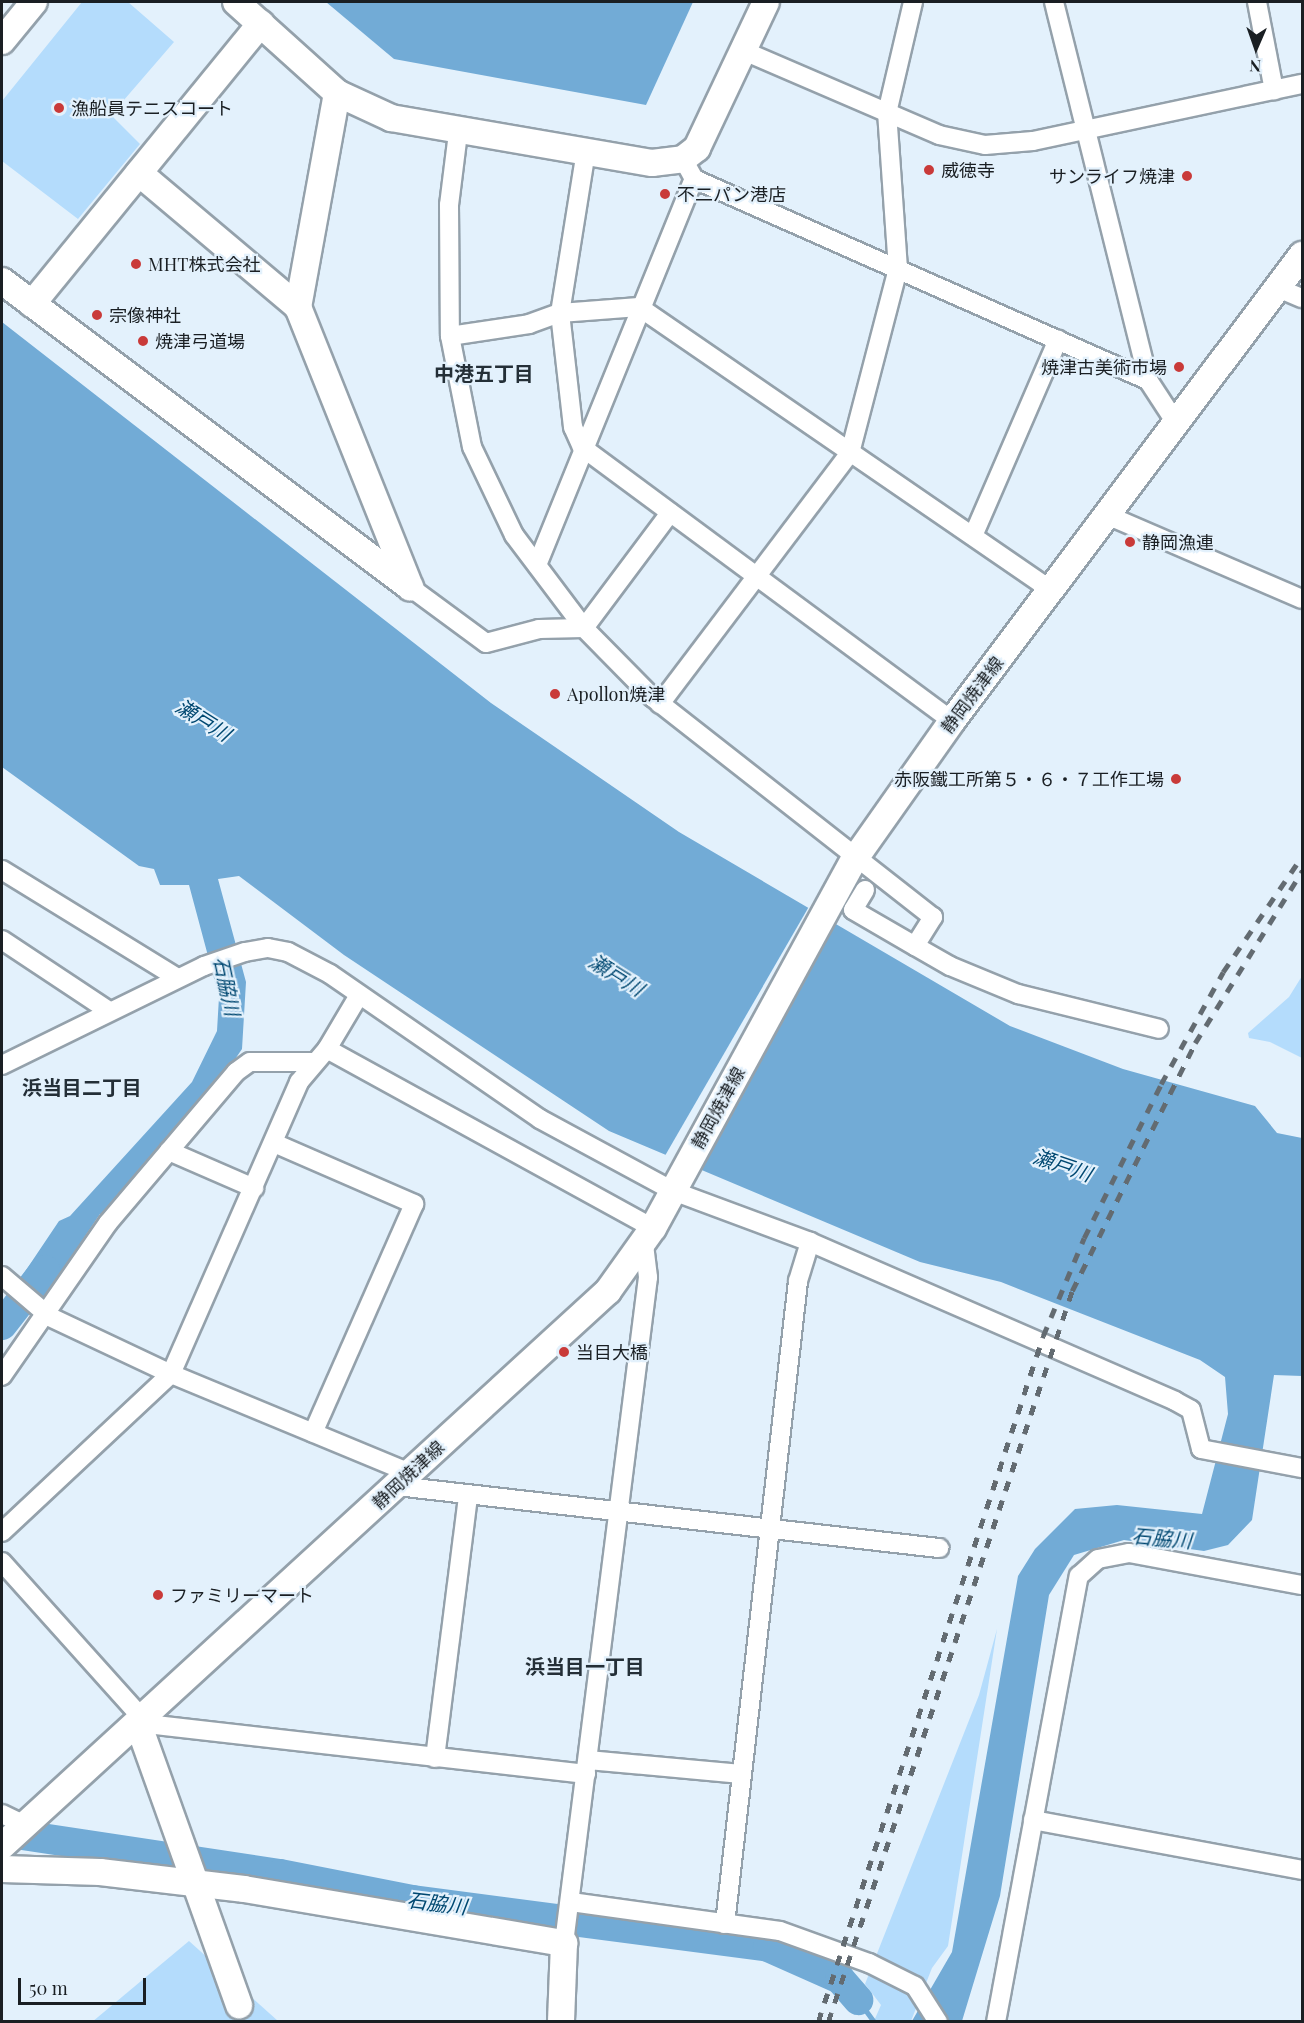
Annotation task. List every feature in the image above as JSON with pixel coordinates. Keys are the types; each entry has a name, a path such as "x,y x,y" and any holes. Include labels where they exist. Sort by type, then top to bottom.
{"street":[{"path":"2,41 34,2"},
{"path":"236,2 337,93 391,118 458,133 586,151 689,169 898,269 1148,380"},
{"path":"537,564 639,307 689,169 766,2"},
{"path":"660,704 759,577 850,453 898,269 887,113 913,2"},
{"path":"1054,2 1148,380 1176,423"},
{"path":"1257,2 1274,90"},
{"path":"32,304 261,23"},
{"path":"744,51 887,113 961,142 985,145 1086,130 1302,84"},
{"path":"298,307 337,93"},
{"path":"458,133 449,206 450,336 472,447 514,535 584,628 660,704 850,866 933,917 915,946"},
{"path":"586,151 560,313 573,427 582,447 952,721"},
{"path":"139,173 298,307 410,587"},
{"name":"静岡焼津線","path":"2,1846 16,1823 141,1721 608,1291 649,1235 850,866 952,721 1302,255"},
{"path":"2,281 486,643 539,629 584,628"},
{"path":"1278,288 1302,298"},
{"path":"450,336 529,324 560,313 639,307 1051,590"},
{"path":"973,536 1058,340"},
{"path":"584,628 670,513"},
{"path":"1107,515 1302,599"},
{"path":"2,870 176,977"},
{"path":"865,890 854,910 915,946 1018,994 1160,1029"},
{"path":"2,940 109,1011"},
{"path":"2,1065 176,977 245,952 268,948 288,952 359,995 540,1119 676,1186 1186,1406 1194,1416 1196,1442 1212,1453 1269,1465 1302,1468"},
{"path":"2,1532 171,1374 299,1082 327,1049 359,995"},
{"path":"327,1049 649,1235 648,1277 571,1902 564,1942 561,2022"},
{"path":"2,1376 42,1311 108,1223 169,1151 250,1062 314,1062"},
{"path":"274,1143 414,1204 313,1432"},
{"path":"169,1151 254,1188"},
{"path":"725,1924 798,1281 810,1242"},
{"path":"7,1282 42,1311 171,1374 313,1432 404,1479 468,1495 617,1514 939,1548"},
{"path":"435,1758 468,1495"},
{"path":"996,2022 1074,1588 1087,1566 1111,1554 1130,1553 1302,1585"},
{"path":"2,1562 141,1721 184,1851 239,2004"},
{"path":"141,1721 435,1758 741,1774"},
{"path":"1033,1820 1302,1870"},
{"path":"2,1869 100,1872 194,1879 564,1942"},
{"path":"571,1902 780,1931 869,1962 915,1986 938,2022"}],"shaded area":[{"name":"漁船員テニスコート","path":"82,2 128,2 174,42 111,115 140,144 78,219 2,161 2,101"},
{"path":"1302,976 1302,1058 1270,1042 1249,1038 1248,1033 1289,997"},
{"path":"997,1629 948,1946 932,1968 911,2021 874,2021 881,2005 865,1984 979,1695"},
{"path":"189,1941 278,2021 92,2022"}],"water":[{"path":"326,2 693,2 646,105 394,59"},
{"name":"瀬戸川","path":"2,322 491,703 679,832 1010,1026 1123,1069 1255,1106 1277,1133 1302,1138 1302,1376 1274,1375 1252,1520 1228,1545 1204,1551 1124,1540 1074,1555 1049,1595 1000,1896 962,2021 912,2021 952,1952 1018,1576 1035,1549 1075,1509 1117,1505 1202,1514 1228,1414 1225,1377 1200,1360 1001,1282 920,1262 609,1131 344,955 239,876 218,879 246,982 242,1049 214,1090 104,1218 100,1214 41,1302 18,1282 59,1221 70,1216 192,1082 217,1031 219,997 189,885 160,885 154,869 139,866 2,767"}],"pier":[{"path":"811,903 839,919 692,1174 664,1158"}],"waterway":[{"name":"石脇川","path":"2,1325 45,1270"},
{"name":"石脇川","path":"2,1832 280,1874 413,1900 768,1947 840,1979 858,2000"},
{"path":"858,2000 874,2022"}],"railway":[{"path":"818,2022 1043,1336 1084,1238 1161,1084 1223,972 1302,856"},
{"path":"828,2022 1072,1291 1195,1043 1302,871"}],"place":[{"name":"漁船員テニスコート","path":"59,108"},
{"name":"威徳寺","path":"929,170"},
{"name":"サンライフ焼津","path":"1187,176"},
{"name":"不二パン港店","path":"665,194"},
{"name":"MHT株式会社","path":"136,264"},
{"name":"宗像神社","path":"97,315"},
{"name":"焼津弓道場","path":"143,341"},
{"name":"焼津古美術市場","path":"1179,367"},
{"name":"静岡漁連","path":"1130,542"},
{"name":"Apollon焼津","path":"555,694"},
{"name":"赤阪鐵工所第５・６・７工作工場","path":"1176,779"},
{"name":"当目大橋","path":"564,1352"},
{"name":"ファミリーマート","path":"158,1595"}],"district":[{"name":"中港五丁目","path":"484,372"},
{"name":"浜当目二丁目","path":"82,1086"},
{"name":"浜当目一丁目","path":"585,1665"}]}
